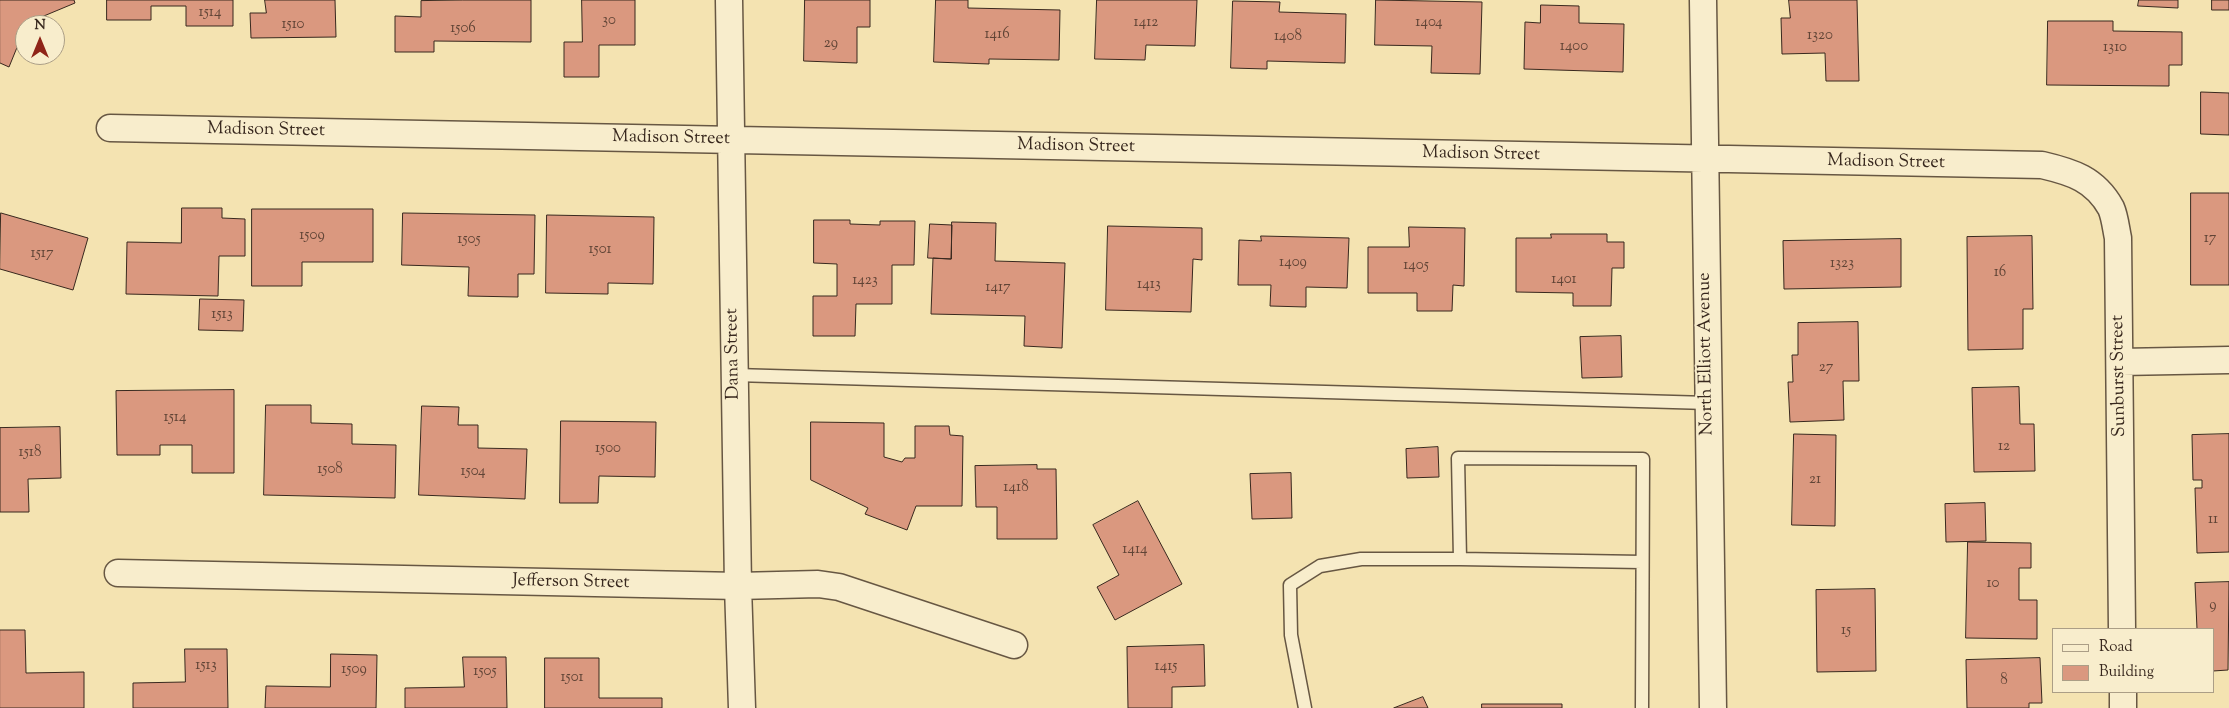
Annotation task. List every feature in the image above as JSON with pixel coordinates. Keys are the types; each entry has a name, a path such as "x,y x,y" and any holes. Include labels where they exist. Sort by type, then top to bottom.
{"street":[{"name":"Dana Street","path":"730,0 738,586 742,708"},
{"name":"North Elliott Avenue","path":"1703,0 1714,708"},
{"name":"Madison Street","path":"110,128 2042,165"},
{"name":"Sunburst Street","path":"2042,165 2070,171 2095,186 2112,209 2118,238 2122,628"},
{"path":"2120,362 2229,360"},
{"name":"Jefferson Street","path":"118,573 738,586 818,584 839,587 1014,645"},
{"path":"2123,693 2123,708"}],"lane":[{"path":"735,375 1708,402"},
{"path":"1460,559 1458,458 1643,459 1642,708"},
{"path":"1305,708 1291,635 1290,585 1320,566 1361,559 1642,562"}],"building":[{"path":"0,0 74,0 75,3 46,15 15,15 15,52 9,67 0,63"},
{"path":"107,0 233,0 233,26 186,26 186,6 151,6 151,20 107,20"},
{"path":"265,0 335,0 336,37 251,38 250,13 266,13"},
{"path":"531,0 531,42 434,41 434,52 395,52 395,16 421,17 421,1"},
{"path":"582,0 635,0 635,45 599,45 599,77 564,77 564,42 582,42"},
{"path":"805,0 870,0 870,27 857,27 857,63 804,61"},
{"path":"936,0 968,0 968,8 1060,10 1059,60 989,59 989,64 934,62"},
{"path":"1097,0 1197,0 1195,46 1146,45 1145,60 1095,59"},
{"path":"1376,0 1482,2 1480,74 1431,73 1432,46 1375,45"},
{"path":"1789,0 1857,0 1859,81 1826,81 1825,53 1782,54 1781,18 1790,18"},
{"path":"2139,0 2178,0 2178,8 2138,6"},
{"path":"2212,0 2229,0 2229,10 2212,10"},
{"path":"1233,1 1280,2 1279,12 1346,14 1345,63 1267,61 1267,69 1231,68"},
{"path":"1541,5 1579,6 1579,23 1624,24 1623,72 1524,69 1525,22 1540,23"},
{"path":"2048,21 2113,21 2113,31 2182,32 2182,65 2169,65 2169,86 2047,85"},
{"path":"2201,92 2229,93 2229,135 2201,134"},
{"path":"2191,193 2229,193 2229,285 2191,285"},
{"path":"182,208 222,208 222,218 245,219 245,256 219,256 218,296 126,294 127,242 181,243"},
{"path":"252,209 373,209 373,262 302,262 302,286 252,286"},
{"path":"1,213 88,238 73,290 0,269"},
{"path":"403,213 535,215 534,274 518,274 518,297 468,296 469,267 402,265"},
{"path":"547,215 654,217 653,284 608,283 608,294 546,293"},
{"path":"814,220 850,220 850,224 880,225 880,221 915,221 914,265 892,265 892,304 856,304 855,336 813,336 813,296 837,296 837,264 814,263"},
{"path":"952,222 996,223 995,261 1065,263 1062,348 1024,346 1025,316 931,314 933,258 951,259"},
{"path":"930,224 952,225 951,259 928,258"},
{"path":"1108,226 1202,228 1202,260 1193,259 1191,312 1106,310"},
{"path":"1409,227 1465,228 1464,286 1453,285 1452,311 1417,311 1417,293 1368,293 1368,247 1409,247"},
{"path":"1551,234 1607,234 1607,242 1624,242 1624,268 1612,268 1611,306 1573,306 1573,293 1516,292 1516,238 1551,238"},
{"path":"1261,236 1349,238 1347,288 1306,287 1306,307 1270,306 1271,285 1238,285 1239,240 1261,241"},
{"path":"2032,236 2033,309 2023,309 2023,349 1968,350 1967,237"},
{"path":"1901,239 1901,287 1784,289 1783,241"},
{"path":"200,299 244,300 243,331 199,330"},
{"path":"1858,322 1859,381 1843,381 1844,420 1790,422 1788,382 1793,382 1792,355 1798,355 1798,323"},
{"path":"1621,336 1622,377 1582,378 1580,337"},
{"path":"2019,387 2020,424 2034,424 2035,471 1974,472 1972,388"},
{"path":"234,390 234,473 192,473 192,445 160,445 160,455 117,455 116,391"},
{"path":"266,405 311,405 311,423 352,424 352,444 396,445 395,498 264,495"},
{"path":"422,406 459,407 458,425 478,425 478,448 527,449 525,499 419,495"},
{"path":"561,421 656,422 655,477 599,476 598,503 560,503"},
{"path":"811,422 884,423 884,457 902,462 905,458 915,458 915,426 949,426 950,435 963,436 962,506 916,506 907,530 865,514 868,508 811,480"},
{"path":"60,427 61,478 28,479 29,512 0,512 0,428"},
{"path":"1794,434 1836,435 1835,526 1792,525"},
{"path":"2229,434 2229,552 2197,553 2195,488 2202,488 2202,480 2193,480 2192,435"},
{"path":"1438,447 1439,477 1407,478 1406,449"},
{"path":"1037,465 1037,469 1056,469 1057,539 997,539 997,507 976,507 975,466"},
{"path":"1291,473 1292,518 1252,519 1250,474"},
{"path":"1138,501 1182,584 1115,620 1097,587 1119,575 1093,525"},
{"path":"1985,503 1986,541 1946,542 1945,504"},
{"path":"1968,542 2031,543 2031,568 2019,568 2019,600 2037,600 2037,639 1966,638"},
{"path":"2229,582 2228,670 2214,671 2214,628 2197,628 2195,583"},
{"path":"1875,589 1876,671 1817,672 1816,590"},
{"path":"0,630 25,630 26,673 84,672 84,708 0,708"},
{"path":"1204,645 1205,686 1172,687 1172,708 1128,708 1127,647"},
{"path":"185,649 227,649 228,708 133,708 133,683 185,682"},
{"path":"331,654 377,655 376,708 265,708 266,686 330,687"},
{"path":"463,657 506,657 507,708 405,708 405,688 464,687"},
{"path":"545,658 599,658 599,698 662,698 662,708 545,708"},
{"path":"2040,658 2042,703 2029,703 2029,708 1967,708 1966,660"},
{"path":"1423,697 1428,708 1394,708"},
{"path":"1482,704 1562,704 1562,708 1482,708"}]}
